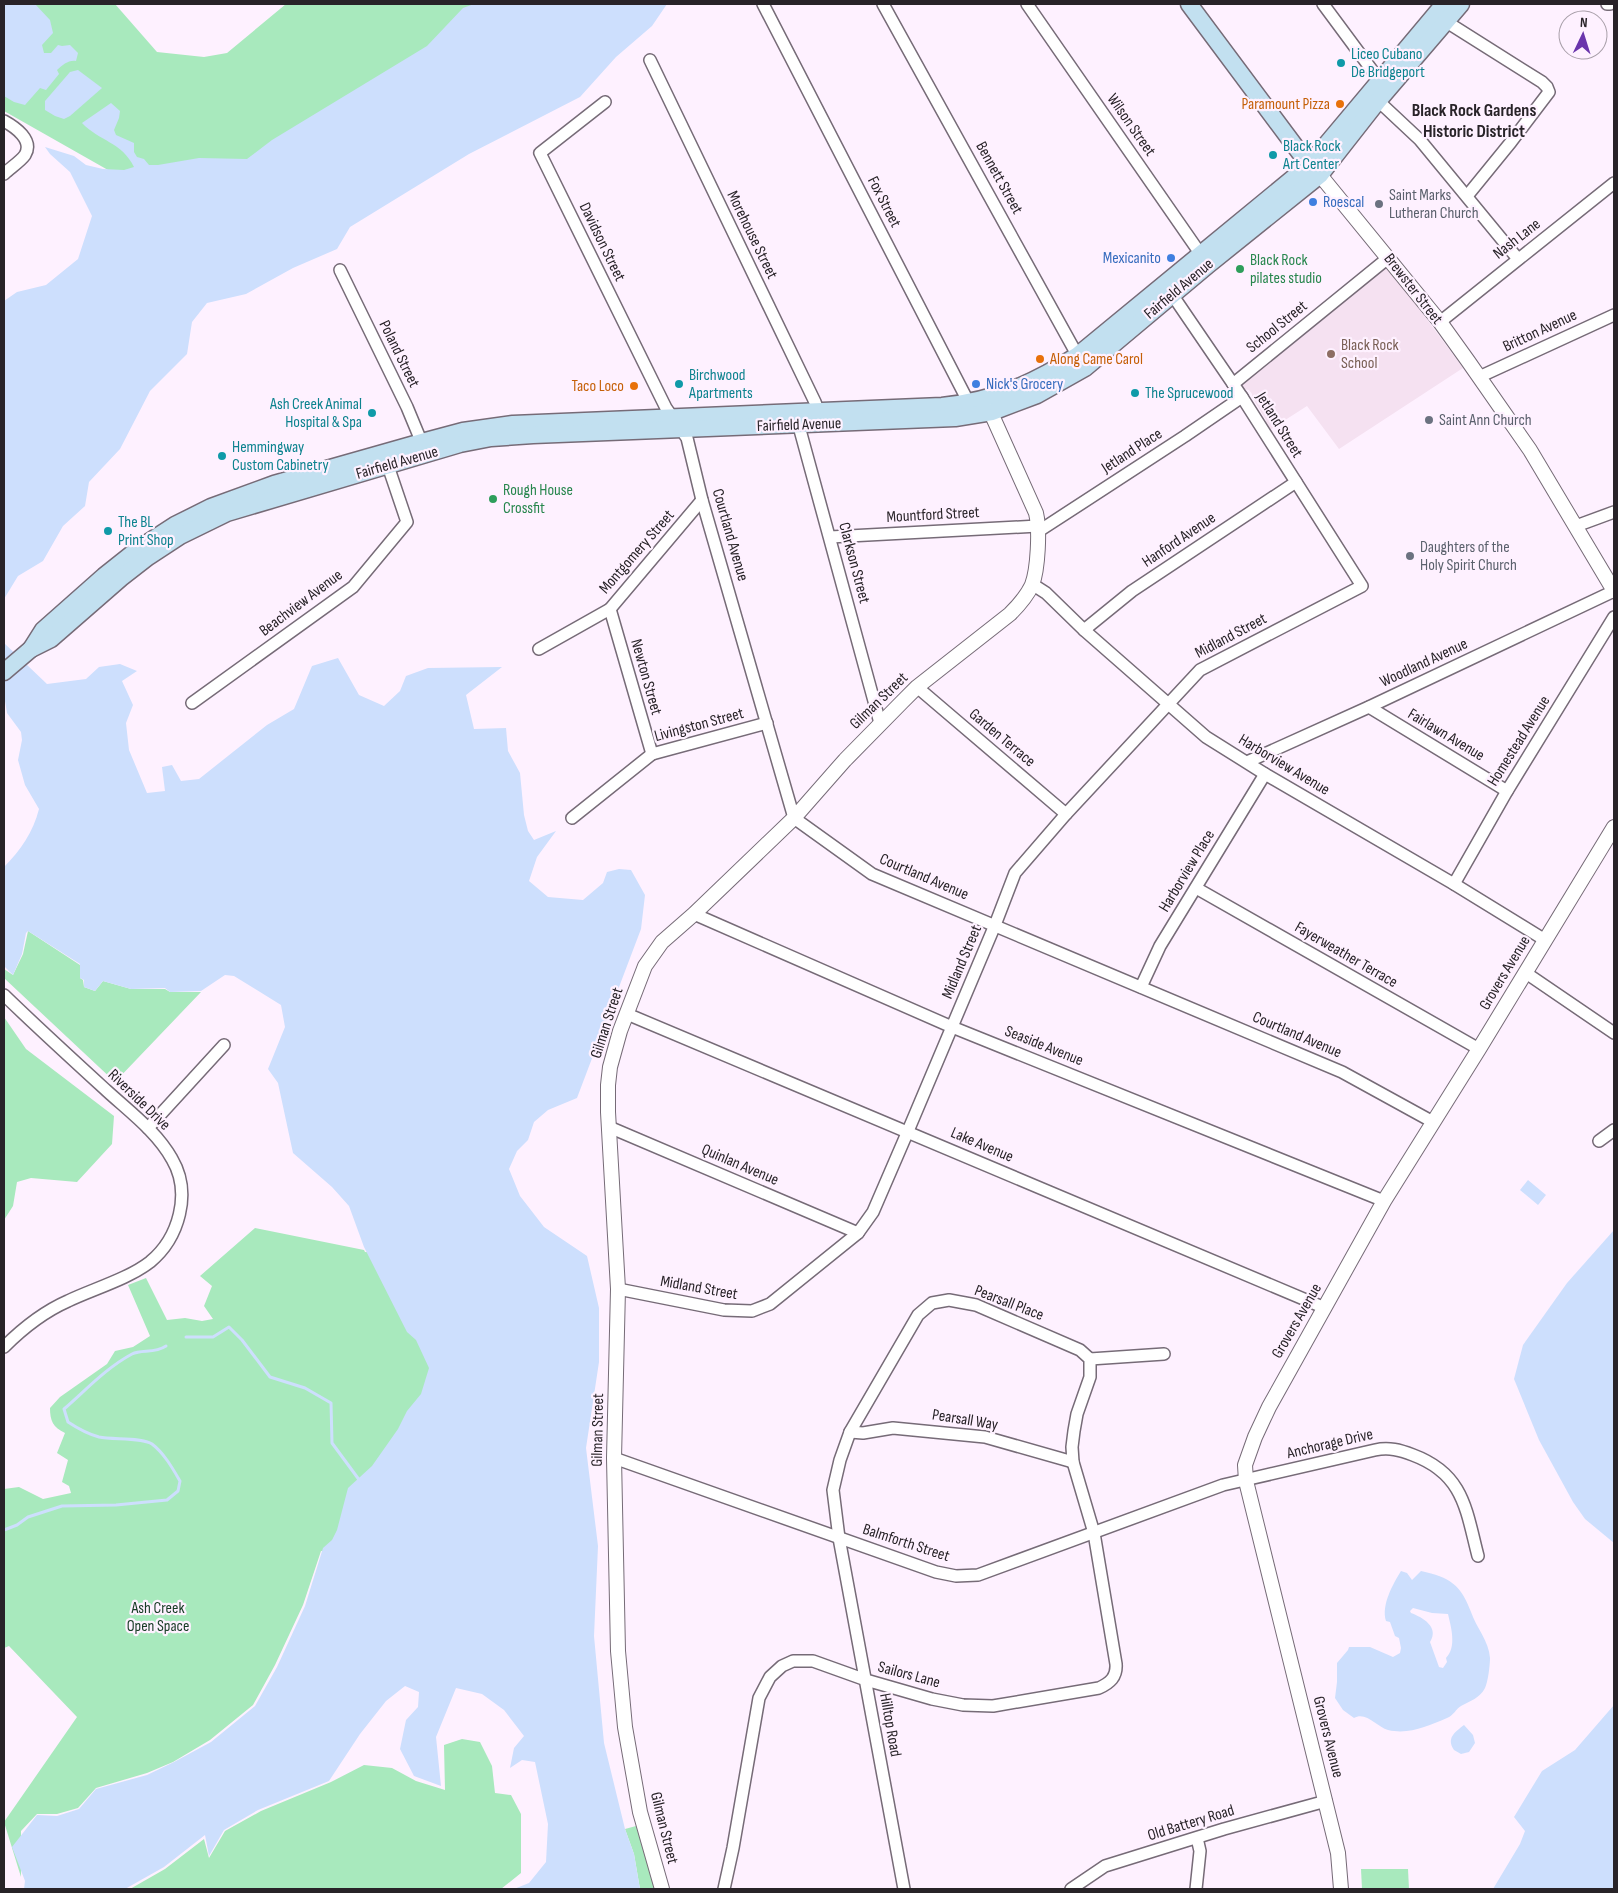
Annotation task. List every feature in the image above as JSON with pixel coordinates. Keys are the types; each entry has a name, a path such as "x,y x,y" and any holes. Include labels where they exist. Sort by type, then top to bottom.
{"main road":[{"name":"Brewster Street","path":"1189,4 1315,170"},
{"name":"Fairfield Avenue","path":"4,672 28,651 43,630 104,576 138,549 177,530 211,507 424,448 462,431 821,418 955,418 980,407 1037,395 1081,362 1315,170 1379,91 1451,9"}],"street":[{"name":"Fox Street","path":"763,4 980,407"},
{"name":"Bennett Street","path":"883,4 1081,362"},
{"name":"Wilson Street","path":"1027,4 1204,260"},
{"path":"1323,4 1379,91 1518,259"},
{"path":"1451,9 1547,86 1549,92 1467,196"},
{"name":"Morehouse Street","path":"650,60 821,418"},
{"name":"Davidson Street","path":"605,102 540,153 666,408 678,423"},
{"path":"4,174 25,155 27,149 26,139 6,122"},
{"name":"Brewster Street","path":"1315,170 1440,322 1530,450 1614,591"},
{"name":"Nash Lane","path":"1440,322 1614,183"},
{"name":"School Street","path":"1233,384 1388,258"},
{"name":"Poland Street","path":"340,270 408,407 424,448"},
{"name":"Jetland Street","path":"1168,289 1242,397 1362,586"},
{"name":"Britton Avenue","path":"1479,377 1614,315"},
{"name":"Jetland Place","path":"1039,529 1185,436 1242,397"},
{"name":"Gilman Street","path":"662,1889 640,1812 625,1727 618,1651 614,1458 618,1289 608,1127 610,1067 626,1014 640,978 652,955 662,942 694,914 794,818 880,723 917,687 1010,614 1032,584 1039,529 1032,503 980,407"},
{"name":"Clarkson Street","path":"797,419 880,723"},
{"name":"Courtland Avenue","path":"678,423 687,438 702,500 794,818 872,874 1342,1072 1434,1122"},
{"name":"Beachview Avenue","path":"192,703 353,587 407,522 386,459"},
{"name":"Hanford Avenue","path":"1084,630 1132,591 1296,482"},
{"name":"Montgomery Street","path":"539,649 610,609 702,500"},
{"path":"1576,526 1614,512"},
{"name":"Mountford Street","path":"830,537 1039,529"},
{"name":"Harborview Avenue","path":"1032,584 1046,593 1084,630 1206,737 1545,940"},
{"name":"Midland Street","path":"618,1289 724,1310 752,1311 770,1304 858,1233 873,1212 995,925 1015,873 1066,814 1200,670 1362,586"},
{"name":"Woodland Avenue","path":"1247,762 1369,707 1614,591"},
{"name":"Newton Street","path":"610,609 652,754"},
{"name":"Homestead Avenue","path":"1454,884 1506,791 1614,617"},
{"name":"Garden Terrace","path":"917,687 1066,814"},
{"name":"Fairlawn Avenue","path":"1369,707 1506,791"},
{"name":"Livingston Street","path":"572,818 652,754 767,723"},
{"name":"Harborview Place","path":"1141,987 1160,946 1265,774"},
{"name":"Grovers Avenue","path":"1340,1889 1338,1858 1326,1800 1246,1481 1245,1465 1255,1438 1286,1376 1384,1201 1526,973 1614,827"},
{"name":"Fayerweather Terrace","path":"1196,888 1479,1049"},
{"name":"Seaside Avenue","path":"694,914 952,1027 1384,1201"},
{"path":"1526,973 1614,1033"},
{"name":"Riverside Drive","path":"4,995 148,1128 173,1160 181,1183 182,1198 178,1222 166,1246 150,1262 133,1272 66,1301 42,1314 20,1331 4,1347"},
{"name":"Lake Avenue","path":"626,1014 1325,1308"},
{"path":"148,1128 224,1045"},
{"name":"Quinlan Avenue","path":"608,1127 858,1233"},
{"path":"1599,1141 1614,1130"},
{"name":"Pearsall Place","path":"839,1538 834,1490 840,1460 850,1432 918,1315 932,1303 949,1300 976,1305 1080,1350 1090,1359"},
{"path":"1094,1532 1073,1462 1072,1447 1077,1414 1090,1377 1090,1359 1164,1354"},
{"name":"Pearsall Way","path":"850,1432 863,1433 893,1428 976,1436 1073,1462"},
{"name":"Anchorage Drive","path":"1246,1481 1384,1448 1405,1452 1428,1461 1456,1486 1464,1501 1478,1556"},
{"name":"Balmforth Street","path":"614,1458 936,1572 956,1576 978,1575 1223,1485 1246,1481"},
{"name":"Sailors Lane","path":"724,1889 758,1705 770,1677 782,1666 793,1662 813,1661 866,1680 932,1700 963,1705 993,1706 1099,1688 1110,1683 1115,1675 1116,1664 1094,1532"},
{"name":"Hilltop Road","path":"839,1538 904,1889"},
{"name":"Old Battery Road","path":"1071,1889 1105,1866 1326,1800"},
{"path":"1196,1889 1200,1851 1197,1838"}],"shaded area":[{"path":"1384,267 1387,268 1417,306 1463,368 1339,449 1307,406 1268,431 1266,420 1252,394 1249,390 1243,389 1241,385"}],"green space":[{"path":"4,4 115,4 157,52 204,57 227,53 286,4 593,4 266,176 145,191 4,111"},
{"path":"28,931 80,965 80,978 83,980 84,987 95,991 103,981 131,989 201,992 115,1082 4,978 4,969 13,975 23,954"},
{"path":"4,1017 26,1049 114,1116 112,1144 77,1182 31,1178 17,1182 13,1206 4,1220"},
{"name":"Ash Creek Open Space","path":"255,1228 377,1253 435,1371 428,1393 328,1552 321,1551 303,1605 275,1665 253,1705 210,1740 173,1762 147,1773 96,1788 78,1808 57,1814 37,1814 21,1831 21,1877 4,1822 77,1717 9,1646 4,1648 4,1489 19,1487 43,1499 71,1493 69,1486 62,1482 68,1460 57,1453 65,1433 53,1423 50,1408 60,1397 107,1364 115,1351 133,1347 150,1336 128,1285 146,1278 167,1320 185,1318 202,1321 213,1319 204,1306 212,1286 200,1276"},
{"path":"462,1739 480,1742 492,1766 495,1793 511,1795 521,1814 521,1873 501,1889 130,1889 165,1869 204,1839 209,1858 225,1831 261,1811 331,1782 364,1765 392,1768 416,1781 445,1790 444,1745"},
{"path":"636,1826 655,1889 640,1889 634,1854 625,1829"},
{"path":"1361,1869 1408,1869 1409,1889 1362,1889"}],"water":[{"path":"4,4 35,4 50,20 53,33 42,45 44,53 51,53 58,45 70,45 78,53 76,61 68,62 57,70 59,74 46,90 40,88 25,105 14,102 4,96"},
{"path":"474,4 667,4 652,26 616,57 580,97 469,154 350,227 337,249 293,268 246,294 207,303 192,322 187,354 150,391 120,449 89,482 85,506 63,526 43,561 18,576 4,599 4,301 17,292 46,285 78,259 92,216 70,172 45,147 74,156 86,165 103,169 124,170 134,167 123,152 82,123 111,103 120,111 114,130 116,135 134,143 134,152 137,157 144,159 149,165 199,158 247,159 272,140 427,46 463,8"},
{"path":"78,70 102,88 64,119 45,110 45,101 70,72"},
{"path":"4,643 47,684 86,679 99,667 120,664 137,671 122,681 133,705 126,723 129,750 147,793 165,791 162,767 172,765 181,781 199,779 267,725 294,709 312,666 338,658 359,695 384,706 400,691 406,676 428,668 502,667 466,695 474,729 506,728 508,751 520,773 524,815 528,831 534,840 556,831 537,857 529,881 548,897 583,900 603,883 607,872 619,869 631,870 645,895 641,929 577,1098 548,1110 534,1122 528,1140 517,1151 509,1169 520,1196 544,1227 587,1256 599,1308 599,1362 586,1448 598,1546 594,1636 604,1743 625,1829 634,1854 640,1889 514,1889 529,1883 546,1862 548,1824 535,1762 522,1760 510,1768 514,1748 524,1736 504,1710 482,1694 456,1688 436,1737 441,1786 414,1776 400,1749 406,1720 418,1707 419,1692 405,1686 386,1701 360,1734 329,1781 258,1810 224,1830 209,1856 205,1835 164,1867 125,1889 24,1889 25,1881 12,1847 37,1815 57,1816 79,1809 96,1789 147,1775 174,1762 211,1742 255,1706 277,1667 305,1606 323,1548 332,1540 337,1530 348,1488 372,1466 398,1429 407,1411 421,1394 429,1368 416,1340 407,1332 364,1247 349,1206 332,1187 293,1153 278,1083 268,1069 285,1027 281,1005 234,976 225,975 201,991 170,992 165,988 131,989 103,981 95,991 84,987 84,980 80,978 80,964 28,931 22,954 13,975 4,966 4,867 26,840 39,809 25,785 18,760 22,740 21,732 7,713 4,695"},
{"path":"1528,1180 1546,1195 1538,1205 1520,1190"},
{"path":"1614,1230 1614,1543 1585,1519 1573,1502 1539,1440 1514,1379 1523,1345 1567,1283"},
{"path":"1401,1571 1407,1573 1412,1580 1421,1571 1440,1576 1453,1584 1463,1595 1467,1603 1485,1640 1490,1658 1486,1685 1478,1697 1461,1706 1449,1717 1411,1731 1388,1730 1363,1716 1354,1718 1343,1710 1335,1698 1337,1663 1349,1647 1370,1647 1393,1657 1400,1653 1399,1638 1395,1636 1390,1622 1386,1621 1385,1608 1391,1588","holes":["1413,1608 1432,1613 1448,1614 1452,1643 1446,1658 1447,1662 1443,1668 1439,1667 1430,1642 1433,1637 1431,1627 1410,1611"]},
{"path":"1614,1705 1614,1889 1493,1889 1520,1844 1525,1831 1514,1817 1542,1771 1575,1750"},
{"path":"1464,1725 1473,1735 1475,1743 1469,1752 1461,1754 1454,1750 1451,1739"}],"waterway":[{"path":"186,1337 213,1337 229,1327 242,1340 270,1377 305,1388 331,1403 332,1443 360,1481"},
{"path":"4,1530 17,1525 28,1517 62,1506 116,1505 167,1500 178,1491 180,1481 164,1456 152,1444 141,1440 105,1438 91,1434 68,1422 64,1409 105,1373 132,1354 157,1350 166,1346"}],"place":[{"name":"Liceo Cubano De Bridgeport","path":"1341,63"},
{"name":"Paramount Pizza","path":"1340,104"},
{"name":"Black Rock Art Center","path":"1273,155"},
{"name":"Roescal","path":"1313,202"},
{"name":"Saint Marks Lutheran Church","path":"1379,204"},
{"name":"Mexicanito","path":"1171,258"},
{"name":"Black Rock pilates studio","path":"1240,269"},
{"name":"Black Rock School","path":"1331,354"},
{"name":"Along Came Carol","path":"1040,359"},
{"name":"Birchwood Apartments","path":"679,384"},
{"name":"Nick's Grocery","path":"976,384"},
{"name":"Taco Loco","path":"634,386"},
{"name":"The Sprucewood","path":"1135,393"},
{"name":"Ash Creek Animal Hospital & Spa","path":"372,413"},
{"name":"Saint Ann Church","path":"1429,420"},
{"name":"Hemmingway Custom Cabinetry","path":"222,456"},
{"name":"Rough House Crossfit","path":"493,499"},
{"name":"The BL Print Shop","path":"108,531"},
{"name":"Daughters of the Holy Spirit Church","path":"1410,556"}],"district":[{"name":"Black Rock Gardens Historic District","path":"1474,120"}]}
